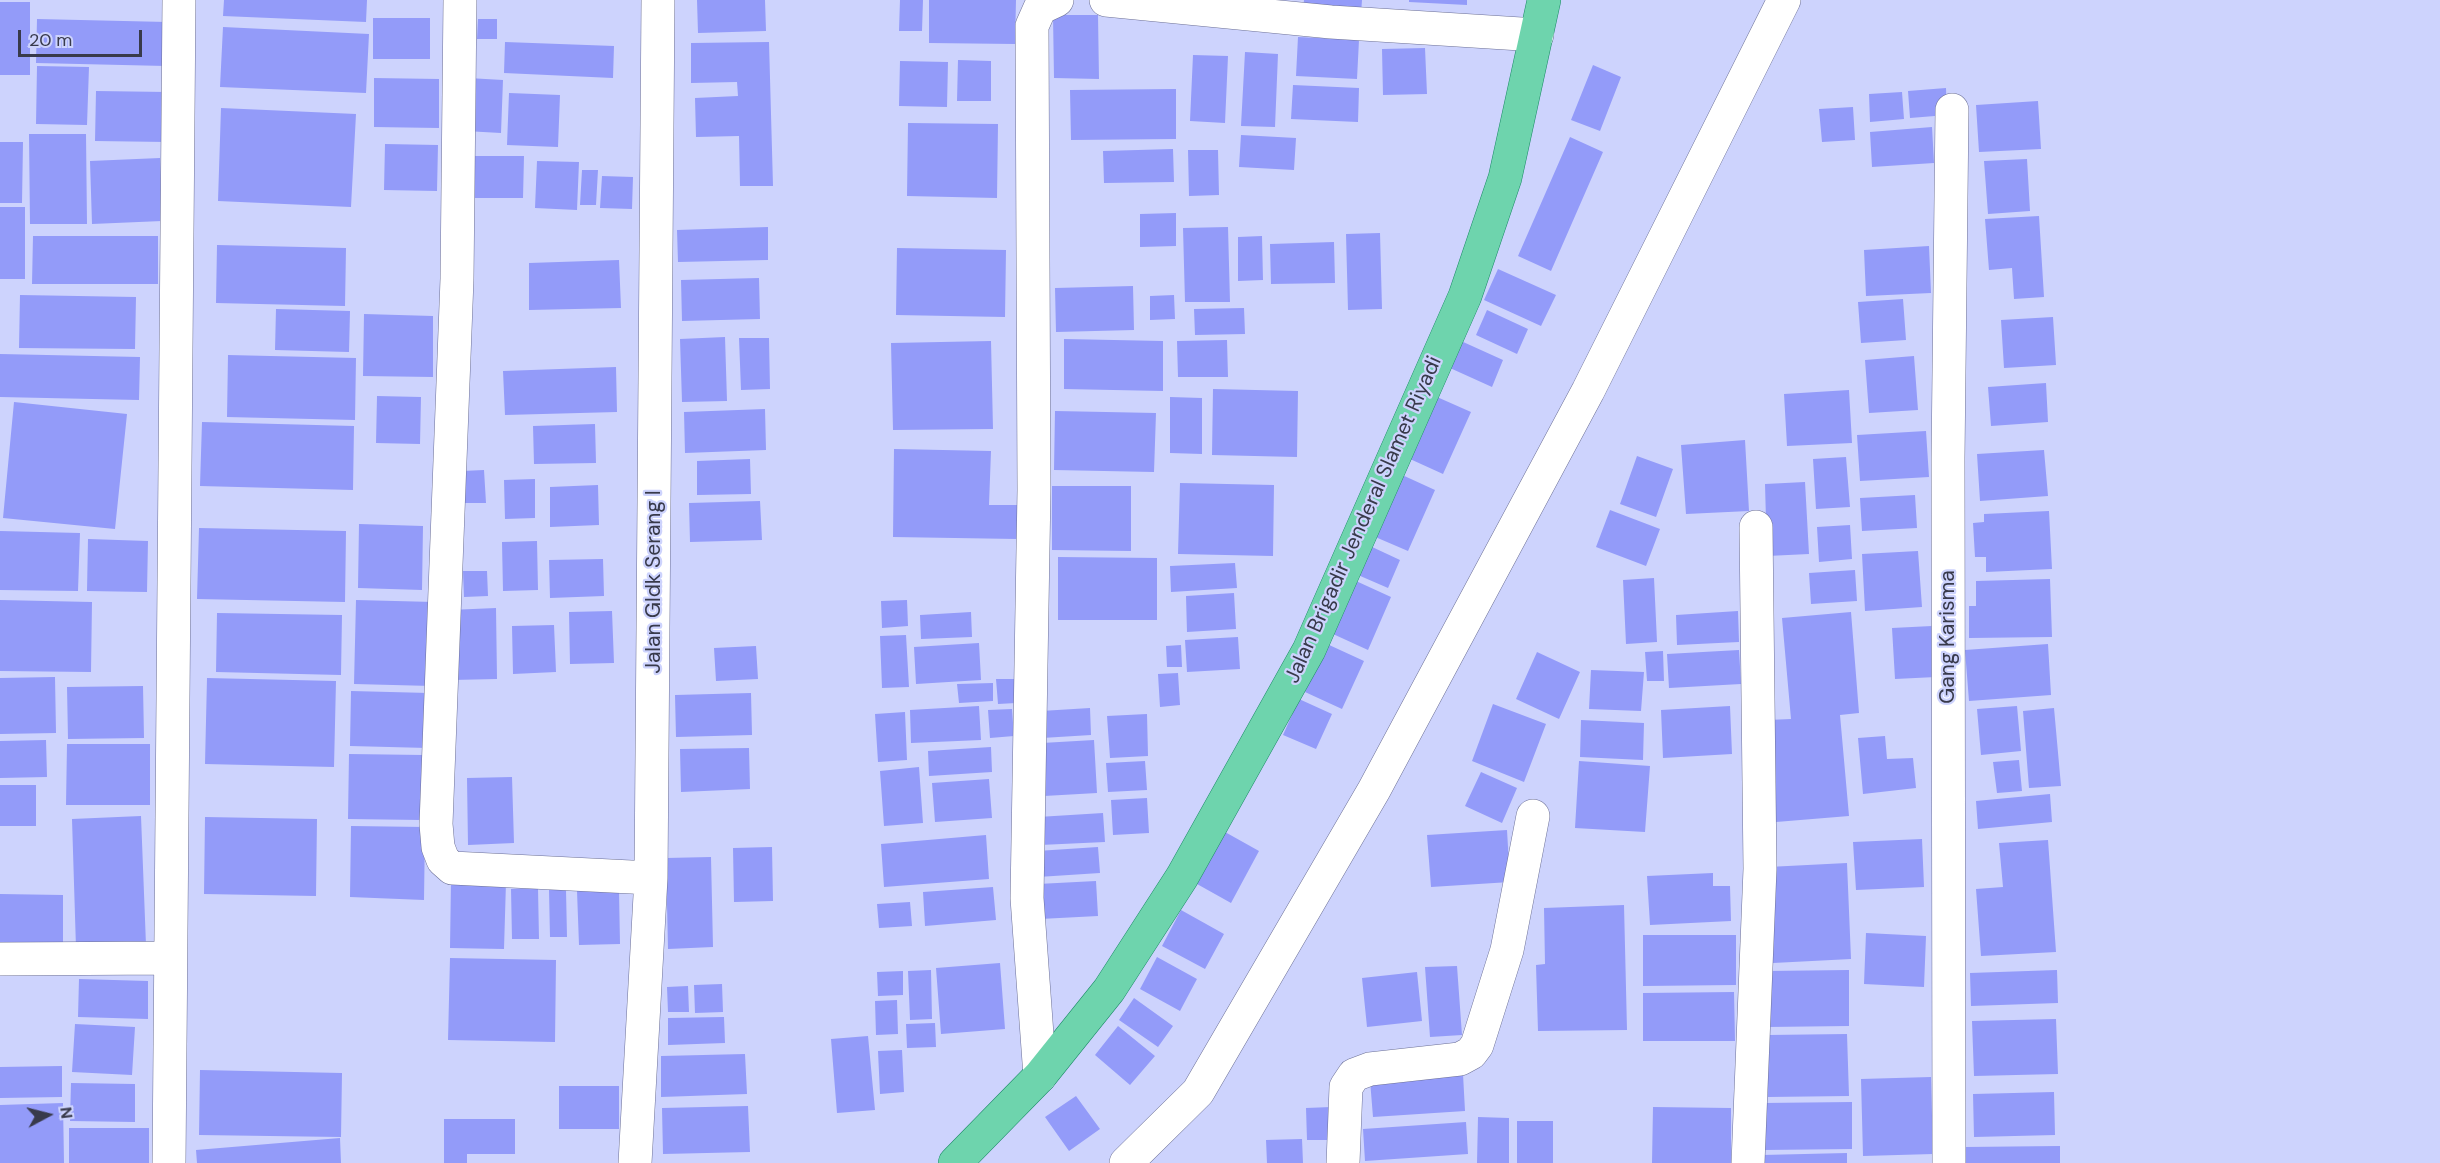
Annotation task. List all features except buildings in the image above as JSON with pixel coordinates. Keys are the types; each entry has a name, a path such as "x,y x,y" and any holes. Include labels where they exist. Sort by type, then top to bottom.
{"main road":[{"name":"Jalan Brigadir Jenderal Slamet Riyadi","path":"955,1163 1040,1076 1109,990 1182,877 1309,650 1465,296 1505,178 1544,0"}],"street":[{"path":"169,1163 180,0"},
{"path":"460,0 457,291 436,824 438,847 443,860 452,868 651,878"},
{"name":"Jalan Gldk Serang I","path":"635,1163 651,878 658,0"},
{"path":"1040,1076 1027,898 1034,489 1032,26 1040,8 1057,0"},
{"path":"1106,0 1331,22 1537,35"},
{"path":"1126,1163 1198,1092 1374,790 1588,391 1784,0"},
{"name":"Gang Karisma","path":"1949,1163 1948,458 1952,110"},
{"path":"1748,1163 1760,869 1756,527"},
{"path":"1343,1163 1346,1087 1354,1075 1370,1069 1460,1059 1471,1053 1477,1045 1507,950 1533,816"},
{"path":"0,959 170,958"}]}
